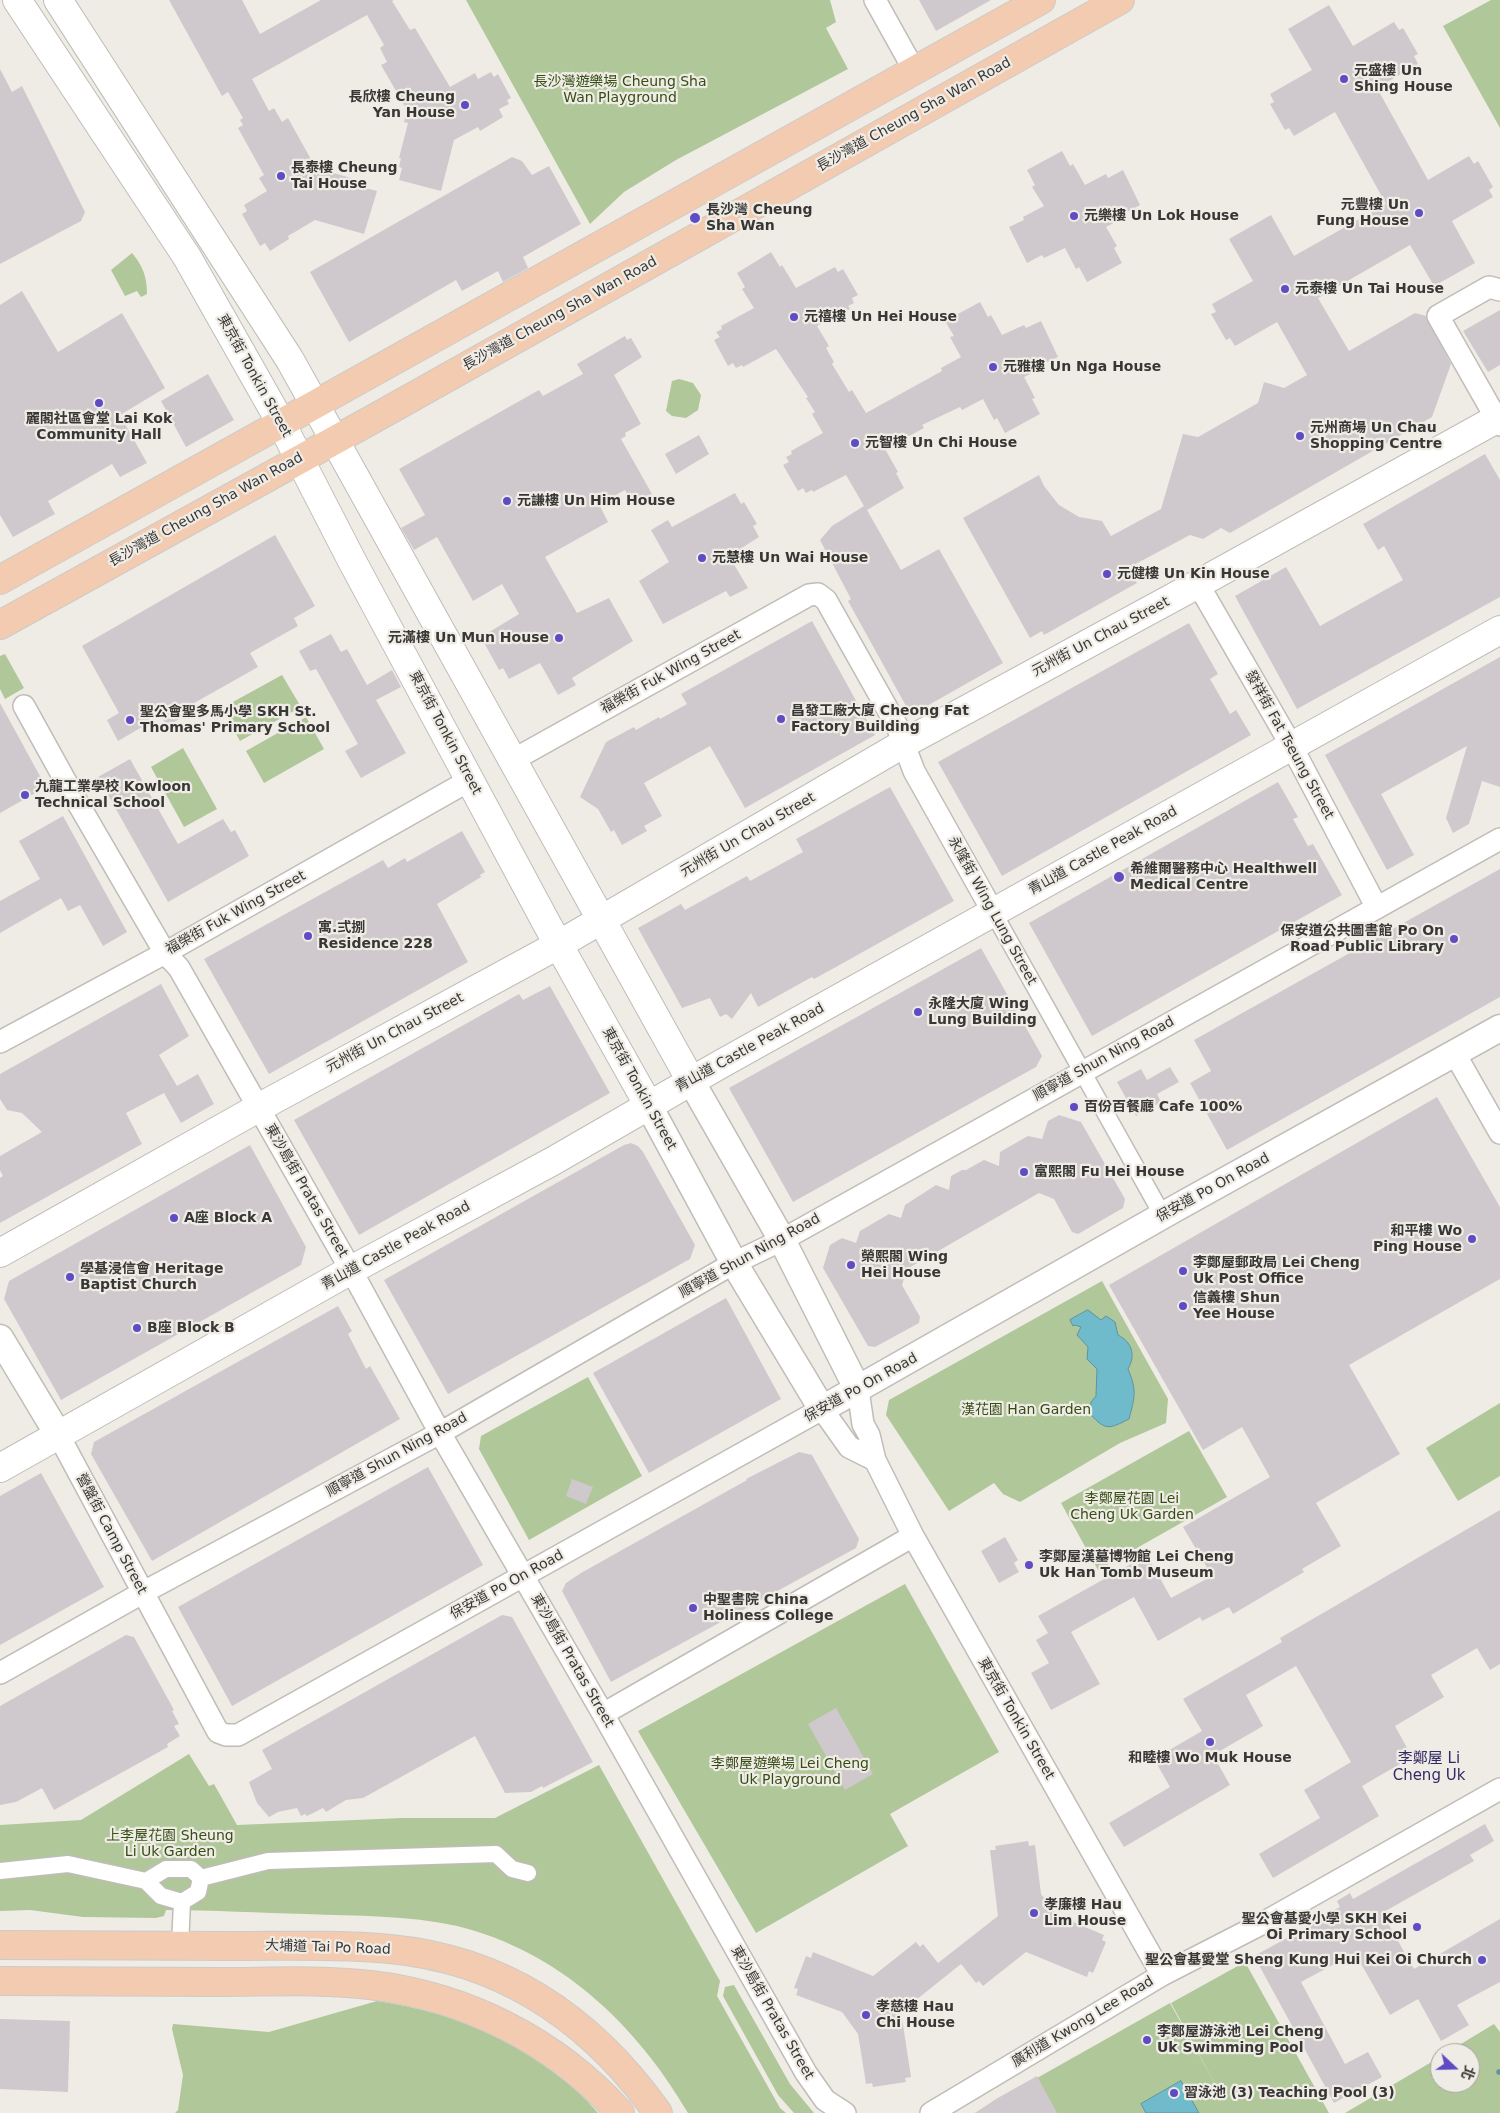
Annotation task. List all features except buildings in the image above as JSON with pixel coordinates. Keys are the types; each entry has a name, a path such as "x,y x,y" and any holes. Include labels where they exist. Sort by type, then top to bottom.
{"main road":[{"name":"東京街 Tonkin Street","path":"17,0 188,257 281,423 558,945 649,1106"},
{"name":"東京街 Tonkin Street","path":"58,0 290,360 690,1081"},
{"path":"0,580 1041,0"},
{"name":"長沙灣道 Cheung Sha Wan Road","path":"0,625 335,440 1120,0"},
{"name":"元州街 Un Chau Street","path":"0,1253 258,1108 558,945 904,744 1499,420"},
{"name":"青山道 Castle Peak Road","path":"0,1468 351,1270 553,1161 690,1081 1500,630"},
{"name":"大埔道 Tai Po Road","path":"0,1945 361,1946 421,1953 479,1969 533,1995 579,2025 621,2064 658,2113"},
{"path":"0,1981 334,1982 407,1991 478,2013 537,2042 587,2080 620,2113"}],"street":[{"path":"875,0 914,70"},
{"name":"元州街 Un Chau Street","path":"1499,420 1438,316 1489,287 1500,290"},
{"name":"發祥街 Fat Tseung Street","path":"1198,584 1291,745 1377,908"},
{"name":"福榮街 Fuk Wing Street","path":"513,760 809,595 822,596 828,604"},
{"name":"永隆街 Wing Lung Street","path":"828,604 897,726 914,771 1162,1216"},
{"name":"東沙島街 Pratas Street","path":"24,706 165,953 179,968 351,1270 440,1433 603,1714 806,2073 825,2100 846,2113"},
{"name":"福榮街 Fuk Wing Street","path":"0,1042 165,953 470,780"},
{"name":"順寧道 Shun Ning Road","path":"0,1673 142,1593 440,1433 734,1263 782,1240 1500,838"},
{"name":"保安道 Po On Road","path":"218,1732 226,1735 238,1735 858,1390 1162,1216 1500,1028"},
{"path":"1455,1054 1500,1133"},
{"name":"東京街 Tonkin Street","path":"690,1081 782,1240 858,1390 863,1424 869,1435 875,1460 913,1536 1162,1975"},
{"name":"東京街 Tonkin Street","path":"649,1106 734,1263 822,1409 849,1447 875,1460"},
{"name":"營盤街 Camp Street","path":"0,1338 59,1436 218,1732"},
{"path":"603,1714 913,1536"},
{"name":"廣利道 Kwong Lee Road","path":"931,2113 1162,1975 1273,1917 1500,1789"},
{"path":"201,1878 268,1860 496,1854 512,1869 528,1873"},
{"path":"0,1871 68,1864 146,1881 161,1896 182,1902 198,1892 201,1878"},
{"path":"146,1881 166,1869 191,1868 201,1878"},
{"path":"180,1946 182,1902"}],"green space":[{"name":"長沙灣遊樂場 Cheung Sha Wan Playground","path":"466,0 830,0 836,22 826,28 848,69 676,160 624,192 590,224"},
{"path":"1491,0 1500,0 1500,128 1443,26"},
{"path":"132,253 142,267 145,277 147,294 141,297 137,291 125,296 111,270"},
{"path":"679,379 693,383 701,395 698,410 686,418 672,416 666,411 672,381"},
{"path":"5,654 24,688 5,699 0,689 0,656"},
{"path":"282,675 301,707 240,741 222,708"},
{"path":"306,717 324,749 264,783 246,751"},
{"path":"183,748 217,809 184,827 151,767"},
{"name":"漢花園 Han Garden","path":"1102,1281 1168,1399 1166,1423 1120,1443 1020,1502 1003,1494 994,1483 949,1511 886,1415 889,1400"},
{"path":"588,1377 642,1476 529,1540 479,1449 481,1436"},
{"path":"1500,1403 1500,1476 1458,1501 1426,1448"},
{"name":"李鄭屋花園 Lei Cheng Uk Garden","path":"1189,1431 1227,1497 1098,1570 1061,1503"},
{"name":"李鄭屋遊樂場 Lei Cheng Uk Playground","path":"905,1584 999,1752 890,1814 908,1846 756,1933 638,1731"},
{"name":"上李屋花園 Sheung Li Uk Garden","path":"189,1754 209,1786 214,1784 237,1825 402,1818 495,1818 599,1765 720,1981 717,1996 780,2108 786,2113 688,2113 667,2080 644,2050 619,2021 591,1995 529,1953 494,1938 457,1926 438,1922 382,1917 219,1911 166,1910 164,1916 156,1918 83,1917 30,1910 0,1911 0,1825 81,1820"},
{"path":"1245,1962 1329,2113 975,2113 1170,2003 1219,2091 1171,2003"},
{"path":"734,1985 790,2084 814,2113 794,2113 778,2095 723,1996 725,1987"},
{"path":"377,2001 439,2014 469,2024 498,2037 552,2069 598,2113 175,2113 178,2110 183,2075 172,2029 173,2024 269,2032"},
{"path":"1494,2024 1500,2032 1500,2113 1345,2113 1430,2063 1430,2093 1480,2093 1480,2043 1463,2043"}],"water":[{"path":"1088,1310 1101,1320 1106,1316 1115,1322 1118,1335 1127,1341 1132,1354 1128,1369 1134,1388 1134,1399 1129,1419 1108,1427 1104,1426 1090,1414 1091,1402 1096,1396 1097,1369 1087,1359 1088,1347 1077,1335 1081,1327 1073,1326 1070,1320"},
{"name":"習泳池 (3) Teaching Pool (3)","path":"1181,2081 1199,2113 1146,2113 1141,2104"}],"place":[{"name":"元盛樓 Un Shing House","path":"1344,79"},
{"name":"長欣樓 Cheung Yan House","path":"465,105"},
{"name":"長泰樓 Cheung Tai House","path":"281,176"},
{"name":"元豐樓 Un Fung House","path":"1419,213"},
{"name":"元樂樓 Un Lok House","path":"1074,216"},
{"name":"長沙灣 Cheung Sha Wan","path":"695,218"},
{"name":"元泰樓 Un Tai House","path":"1285,289"},
{"name":"元禧樓 Un Hei House","path":"794,317"},
{"name":"元雅樓 Un Nga House","path":"993,367"},
{"name":"麗閣社區會堂 Lai Kok Community Hall","path":"99,403"},
{"name":"元州商場 Un Chau Shopping Centre","path":"1300,436"},
{"name":"元智樓 Un Chi House","path":"855,443"},
{"name":"元謙樓 Un Him House","path":"507,501"},
{"name":"元慧樓 Un Wai House","path":"702,558"},
{"name":"元健樓 Un Kin House","path":"1107,574"},
{"name":"元滿樓 Un Mun House","path":"559,638"},
{"name":"昌發工廠大廈 Cheong Fat Factory Building","path":"781,719"},
{"name":"聖公會聖多馬小學 SKH St. Thomas' Primary School","path":"130,720"},
{"name":"九龍工業學校 Kowloon Technical School","path":"25,795"},
{"name":"希維爾醫務中心 Healthwell Medical Centre","path":"1119,877"},
{"name":"寓.弍捌 Residence 228","path":"308,936"},
{"name":"保安道公共圖書館 Po On Road Public Library","path":"1454,939"},
{"name":"永隆大廈 Wing Lung Building","path":"918,1012"},
{"name":"百份百餐廳 Cafe 100%","path":"1074,1107"},
{"name":"富熙閣 Fu Hei House","path":"1024,1172"},
{"name":"A座 Block A","path":"174,1218"},
{"name":"和平樓 Wo Ping House","path":"1472,1239"},
{"name":"榮熙閣 Wing Hei House","path":"851,1265"},
{"name":"李鄭屋郵政局 Lei Cheng Uk Post Office","path":"1183,1271"},
{"name":"學基浸信會 Heritage Baptist Church","path":"70,1277"},
{"name":"信義樓 Shun Yee House","path":"1183,1306"},
{"name":"B座 Block B","path":"137,1328"},
{"name":"李鄭屋漢墓博物館 Lei Cheng Uk Han Tomb Museum","path":"1029,1565"},
{"name":"中聖書院 China Holiness College","path":"693,1608"},
{"name":"和睦樓 Wo Muk House","path":"1210,1742"},
{"name":"孝廉樓 Hau Lim House","path":"1034,1913"},
{"name":"聖公會基愛小學 SKH Kei Oi Primary School","path":"1417,1927"},
{"name":"聖公會基愛堂 Sheng Kung Hui Kei Oi Church","path":"1482,1960"},
{"name":"孝慈樓 Hau Chi House","path":"866,2015"},
{"name":"李鄭屋游泳池 Lei Cheng Uk Swimming Pool","path":"1147,2040"},
{"name":"習泳池 (3) Teaching Pool (3)","path":"1174,2093"}],"district":[{"name":"李鄭屋 Li Cheng Uk","path":"1429,1768"}]}
